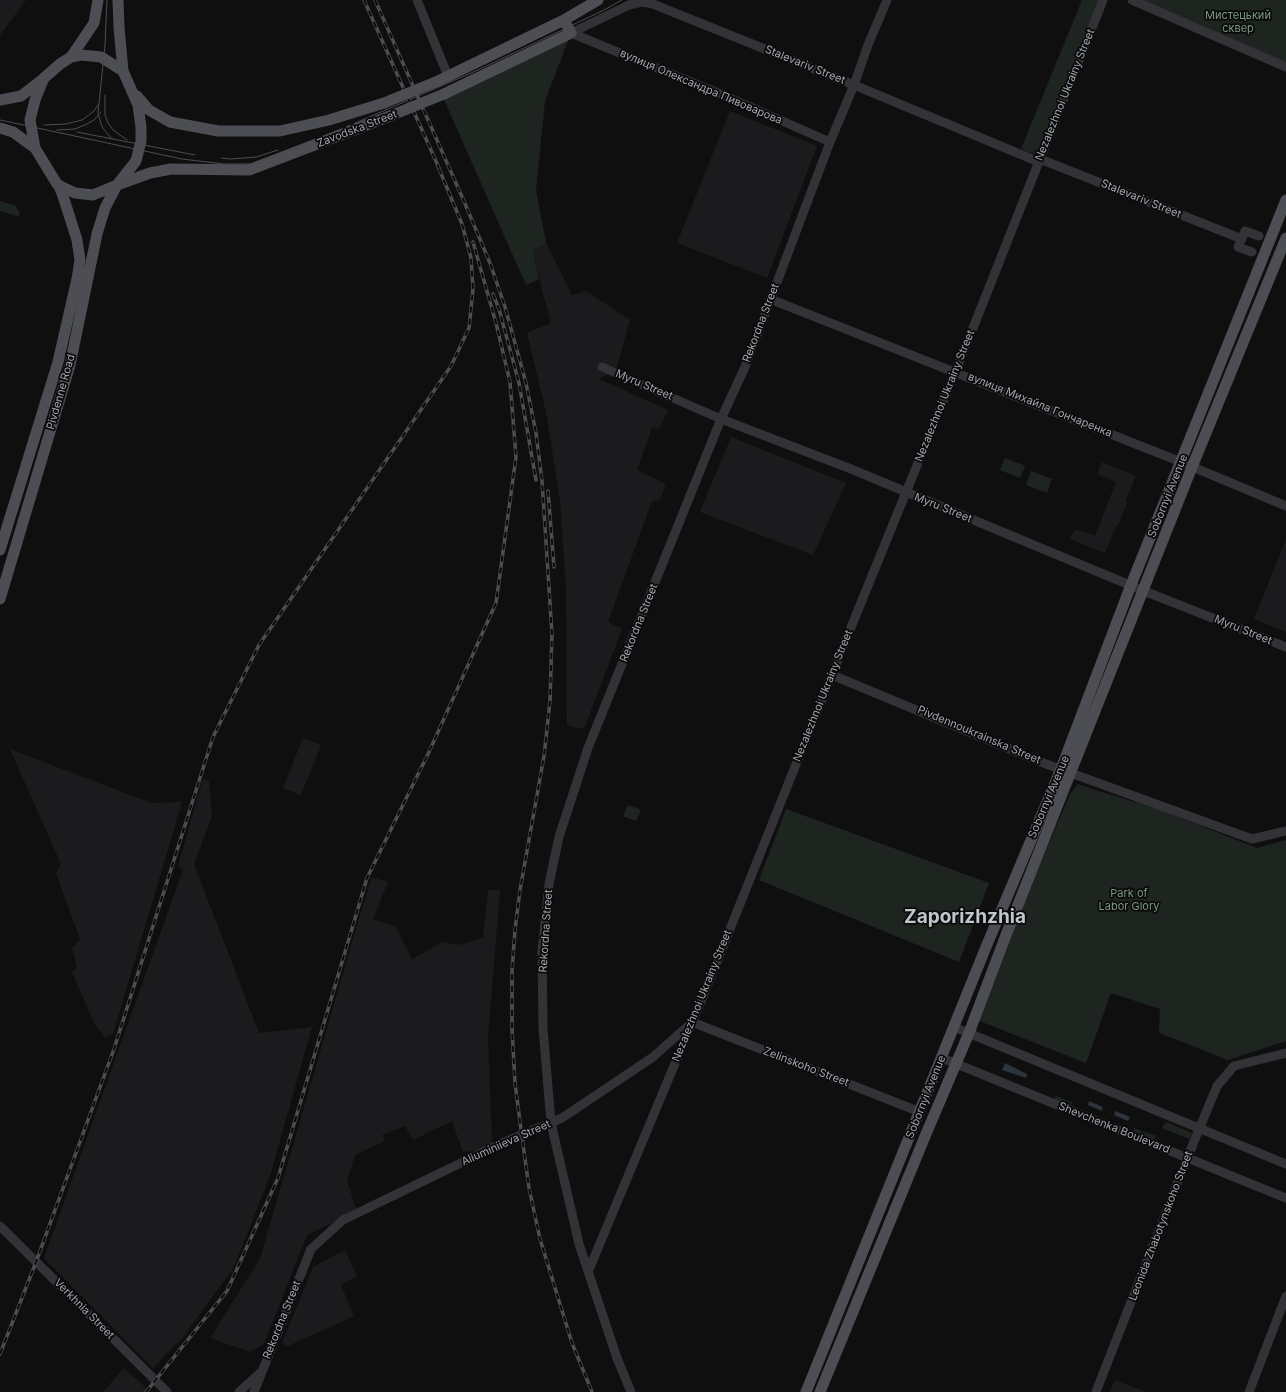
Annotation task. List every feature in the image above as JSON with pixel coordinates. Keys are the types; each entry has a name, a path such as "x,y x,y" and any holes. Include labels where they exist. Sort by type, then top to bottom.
{"main road":[{"path":"71,57 94,23 98,0"},
{"path":"44,78 35,100 30,120 35,148 57,184 75,193 93,195 117,185 136,161 141,141 138,105 123,71 118,0"},
{"path":"575,14 580,0"},
{"name":"Zavodska Street","path":"132,90 149,110 170,122 218,131 280,130 329,120 384,103 443,79 564,20 598,0"},
{"path":"564,20 571,33"},
{"name":"Zavodska Street","path":"117,185 150,173 171,169 249,170 444,94 571,33"},
{"path":"0,100 21,96 60,64 71,57 81,55 101,57 123,71"},
{"path":"0,128 13,132 35,148"},
{"name":"Pivdenne Road","path":"1,547 58,362 80,260 77,240 63,196 57,184"},
{"name":"Pivdenne Road","path":"0,599 70,365 97,234 105,208 117,185"},
{"name":"Sobornyi Avenue","path":"820,1392 955,1063 969,1033 1009,928 1132,585 1286,200"},
{"name":"Sobornyi Avenue","path":"806,1392 986,947 1066,771 1144,591 1192,467 1286,238"},
{"path":"1,547 16,549"}],"street":[{"path":"417,0 443,79"},
{"name":"Rekordna Street","path":"588,1272 579,1244 551,1123 543,1028 542,951 549,884 559,837 588,748 721,419 745,367 830,142 887,0"},
{"name":"Nezalezhnoi Ukrainy Street","path":"588,1272 704,994 1103,0"},
{"path":"1132,0 1286,67"},
{"name":"Stalevariv Street","path":"571,33 629,5 642,2 653,4 1039,160 1242,239"},
{"name":"вулиця Олександра Пивоварова","path":"571,33 730,98 830,142"},
{"path":"1252,252 1238,247 1245,231 1258,236"},
{"name":"вулиця Михайла Гончаренка","path":"770,300 955,371 1286,506"},
{"name":"Myru Street","path":"602,367 721,419 851,470 1144,591 1286,647"},
{"name":"Pivdennoukrainska Street","path":"832,675 1066,771 1252,839 1286,831"},
{"name":"Aliuminiieva Street","path":"311,1249 343,1220 500,1144 562,1118 653,1057 692,1022"},
{"name":"Zelinskoho Street","path":"692,1022 920,1112"},
{"path":"954,1027 1286,1164"},
{"name":"Leonida Zhabotynskoho Street","path":"1096,1392 1187,1158 1217,1086 1234,1066 1286,1053"},
{"name":"Shevchenka Boulevard","path":"942,1058 1286,1198"},
{"name":"Verkhnia Street","path":"0,1226 167,1392"},
{"name":"Rekordna Street","path":"254,1392 311,1249"},
{"path":"588,1272 617,1358 631,1392"},
{"path":"1249,1392 1286,1296"},
{"path":"239,1392 262,1371"}],"shaded area":[{"path":"0,0 26,0 0,35"},
{"path":"730,111 817,146 767,278 677,243"},
{"path":"546,243 572,295 586,291 630,320 616,370 599,379 668,410 659,429 652,428 637,470 666,484 660,500 652,501 608,622 622,629 584,729 567,725 566,588 560,500 546,412 527,333 551,323 533,251"},
{"path":"731,437 846,483 813,555 700,512"},
{"path":"1102,462 1136,476 1125,502 1127,503 1118,526 1116,526 1105,553 1070,539 1075,529 1095,536 1116,482 1097,474"},
{"path":"1286,539 1286,632 1254,619"},
{"path":"303,738 321,745 301,795 283,788"},
{"path":"10,749 151,803 182,802 113,1034 105,1038 94,1023 72,972 77,967 72,948 80,939 56,873 61,864"},
{"path":"203,778 209,781 212,816 194,864 259,1033 312,1027 270,1176 234,1267 184,1336 153,1368 44,1258 183,870 178,866"},
{"path":"372,877 388,882 373,919 395,926 412,959 443,942 458,945 483,938 488,890 500,890 488,1036 492,1145 480,1151 463,1152 452,1121 413,1140 405,1126 382,1135 385,1141 355,1155 347,1181 357,1211 307,1235 264,1344 250,1352 210,1338 260,1259"},
{"path":"1005,1063 1027,1074 1026,1078 1002,1070"},
{"path":"1089,1101 1103,1107 1102,1111 1088,1105"},
{"path":"1115,1111 1130,1117 1128,1121 1114,1115"},
{"path":"345,1250 357,1276 341,1285 354,1316 288,1346 282,1343 313,1267"},
{"path":"124,1368 147,1389 144,1392 103,1392"},
{"path":"1115,1380 1146,1392 1110,1392"}],"green space":[{"path":"1082,0 1100,0 1037,155 1021,149"},
{"name":"Мистецький сквер","path":"1132,0 1286,0 1286,67"},
{"path":"571,33 545,101 536,190 546,243 533,251 539,279 526,285 442,95"},
{"path":"0,201 16,206 20,215 16,216 0,211"},
{"path":"1005,458 1025,466 1020,478 1000,470"},
{"path":"1031,471 1052,479 1047,493 1026,485"},
{"name":"Park of Labor Glory","path":"1078,784 1158,809 1257,848 1286,840 1286,1041 1228,1060 1159,1033 1160,1009 1111,993 1086,1063 977,1020 1009,937 1070,794"},
{"path":"628,805 641,810 636,821 623,816"},
{"path":"786,809 989,883 959,962 759,880"},
{"path":"1056,1096 1073,1103 1071,1107 1054,1101"},
{"path":"1165,1123 1169,1123 1192,1133 1190,1139 1162,1128"},
{"path":"1134,1128 1156,1136 1154,1141 1134,1132"}],"tram line":[{"path":"107,0 105,45 98,113 102,127 112,139"},
{"path":"0,120 182,159 224,164 252,164 286,153 478,70 622,0"},
{"path":"105,95 105,115 108,123 113,130 127,140"},
{"path":"44,125 66,124 82,120 94,111 98,105"},
{"path":"57,130 75,129 94,120 101,112"},
{"path":"77,132 195,155"},
{"path":"221,158 230,159 256,157 278,150"}],"railway":[{"path":"364,0 439,168"},
{"path":"375,0 490,263 505,307 526,383 536,433 542,481 552,634 550,701 544,756 520,890 515,930 512,971 512,1029 515,1083 529,1188 540,1239 572,1343 592,1392"},
{"path":"0,1354 36,1262 114,1049 213,737 259,645 451,366 469,328 473,289 471,258 462,224 437,164"},
{"path":"146,1392 227,1291 278,1178 367,878 429,752 496,603 516,457 510,382 496,323 473,242"},
{"path":"493,294 499,309 519,383 536,480"},
{"path":"548,491 554,567"}],"district":[{"name":"Zaporizhzhia","path":"965,917"}]}
